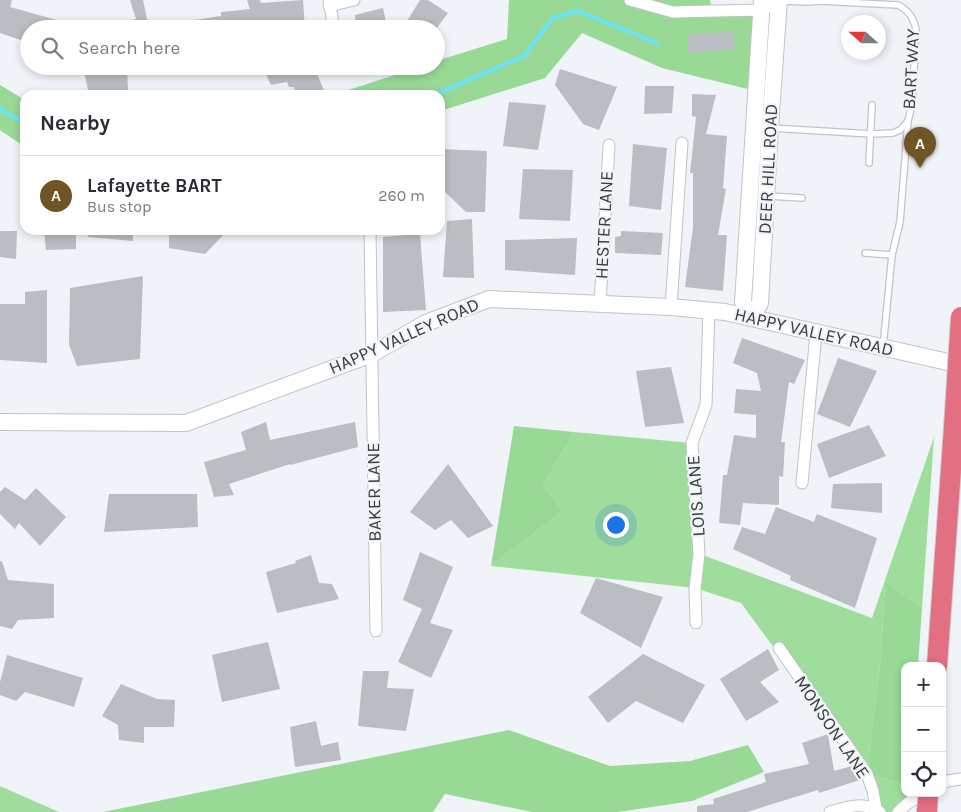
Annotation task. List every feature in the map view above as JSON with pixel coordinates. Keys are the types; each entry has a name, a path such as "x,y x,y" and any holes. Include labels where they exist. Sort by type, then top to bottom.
{"highway":[{"path":"937,662 961,317"},
{"path":"927,797 927,812"}],"street":[{"path":"332,20 329,3 354,0"},
{"path":"630,0 672,12 762,5 779,1"},
{"name":"DEER HILL ROAD","path":"742,302 779,1"},
{"name":"DEER HILL ROAD","path":"742,302 762,5"},
{"name":"DEER HILL ROAD","path":"751,318 760,303 766,196 762,128 756,91"},
{"path":"670,307 682,143"},
{"name":"HESTER LANE","path":"600,305 609,145"},
{"name":"BAKER LANE","path":"370,235 376,631"},
{"name":"HAPPY VALLEY ROAD","path":"0,422 186,423 372,354 426,324 489,299 670,307 725,312 961,365"},
{"path":"742,302 751,318"},
{"name":"LOIS LANE","path":"696,623 695,588 699,554 692,443 706,405 709,310"},
{"path":"802,483 816,333"},
{"name":"MONSON LANE","path":"779,648 867,774 878,811"},
{"path":"946,781 961,779"},
{"path":"898,812 908,803 919,797"},
{"path":"830,812 854,805 878,811"}],"lane":[{"name":"BART WAY","path":"762,128 870,134 893,133 900,130 908,121 912,104 916,29 910,13 898,4 819,0 809,2 779,1"},
{"path":"868,163 872,105"},
{"path":"883,348 892,256 900,222 908,121"},
{"path":"766,196 802,198"},
{"path":"864,253 892,256"}],"green space":[{"path":"509,0 710,0 712,12 761,10 756,91 662,68 582,33 545,78 445,109 445,90 348,90 394,75 445,75 445,58 507,39"},
{"path":"0,85 20,97 20,144 0,130"},
{"path":"514,426 574,432 543,485 563,511 491,566"},
{"path":"574,432 692,443 700,554 872,618 934,437 922,608 885,581 881,655 867,774 741,603 695,588 491,566 563,511 543,485"},
{"path":"885,581 922,608 918,662 901,662 901,783 867,774 881,655"},
{"path":"509,730 610,766 690,761 748,745 764,772 692,801 618,812 532,812 445,794 433,812 103,812"},
{"path":"867,774 901,783 901,797 910,797 908,812 880,812"},
{"path":"0,786 59,812 0,812"}],"building":[{"path":"0,0 12,0 10,7 57,20 20,20 20,40 0,33"},
{"path":"130,0 143,0 147,20 132,20 136,19"},
{"path":"247,0 260,0 261,3 303,0 304,20 195,20 221,16 221,12 250,9"},
{"path":"420,0 428,0 448,13 443,20 408,20"},
{"path":"383,8 386,20 355,20 355,15"},
{"path":"734,32 734,50 688,53 688,34"},
{"path":"560,69 617,87 599,130 583,124 555,85"},
{"path":"85,75 127,75 128,90 88,90"},
{"path":"266,75 318,75 324,90 295,90 294,87 289,87 287,82 271,85"},
{"path":"645,86 674,86 672,113 644,114"},
{"path":"692,94 716,95 706,134 727,136 723,188 726,189 718,235 727,235 723,291 685,287 693,227 693,173 690,173 696,117 692,116"},
{"path":"509,102 546,105 538,150 503,146"},
{"path":"633,144 667,148 661,210 629,206"},
{"path":"445,149 487,151 485,212 466,212 445,192"},
{"path":"523,169 573,170 570,221 519,219"},
{"path":"472,219 474,278 443,277 447,221"},
{"path":"0,231 17,231 16,259 0,257"},
{"path":"621,231 663,233 661,255 615,253 615,237 621,236"},
{"path":"44,235 76,235 76,249 46,250"},
{"path":"88,235 133,235 133,241 88,237"},
{"path":"169,235 223,235 205,254 169,248"},
{"path":"420,235 426,310 383,312 383,237"},
{"path":"577,238 575,275 505,270 505,240"},
{"path":"143,276 140,359 77,366 69,345 70,288"},
{"path":"47,290 47,363 0,360 0,304 25,304 25,292"},
{"path":"742,338 805,360 794,384 789,382 781,442 785,442 783,477 779,476 779,505 743,503 740,525 719,523 723,475 727,475 734,435 756,438 756,415 734,413 736,389 761,391 757,373 733,363"},
{"path":"838,358 877,371 850,427 817,414"},
{"path":"671,367 684,423 645,427 636,371"},
{"path":"266,422 270,440 355,422 358,447 290,464 229,484 234,495 214,497 204,462 246,450 241,432"},
{"path":"869,425 886,456 829,478 817,444"},
{"path":"448,464 493,526 468,538 451,520 435,530 410,512"},
{"path":"882,483 882,513 831,508 833,484"},
{"path":"5,487 25,500 36,488 66,517 40,546 19,523 15,529 0,514 0,492"},
{"path":"109,494 197,494 198,527 104,532"},
{"path":"776,507 814,522 817,514 877,538 855,608 790,580 791,576 733,549 742,527 765,534"},
{"path":"420,552 453,567 430,623 453,630 431,678 398,662 422,609 403,600"},
{"path":"311,555 319,583 332,584 339,599 277,613 266,572 296,563 295,561"},
{"path":"0,561 2,561 8,580 54,584 54,618 18,620 12,629 0,626"},
{"path":"596,578 663,597 641,648 580,613"},
{"path":"268,642 280,689 222,702 212,655"},
{"path":"768,649 779,670 760,682 779,702 746,721 720,679"},
{"path":"643,654 705,685 683,723 636,701 608,723 588,697"},
{"path":"7,655 83,678 74,707 25,692 16,701 0,695 0,682"},
{"path":"363,671 389,671 387,688 414,689 406,731 358,726"},
{"path":"121,684 157,699 175,700 174,727 144,727 144,743 119,740 118,725 102,716"},
{"path":"316,721 321,746 338,742 341,760 295,767 290,727"},
{"path":"828,734 834,771 852,766 860,780 819,793 818,790 747,812 697,812 697,806 714,804 713,799 766,782 764,774 809,764 802,743"}],"waterway":[{"path":"445,90 524,56 553,18 578,11 657,43"},
{"path":"0,108 5,113 20,120"}],"place":[{"name":"Lafayette BART","path":"920,168"}]}
